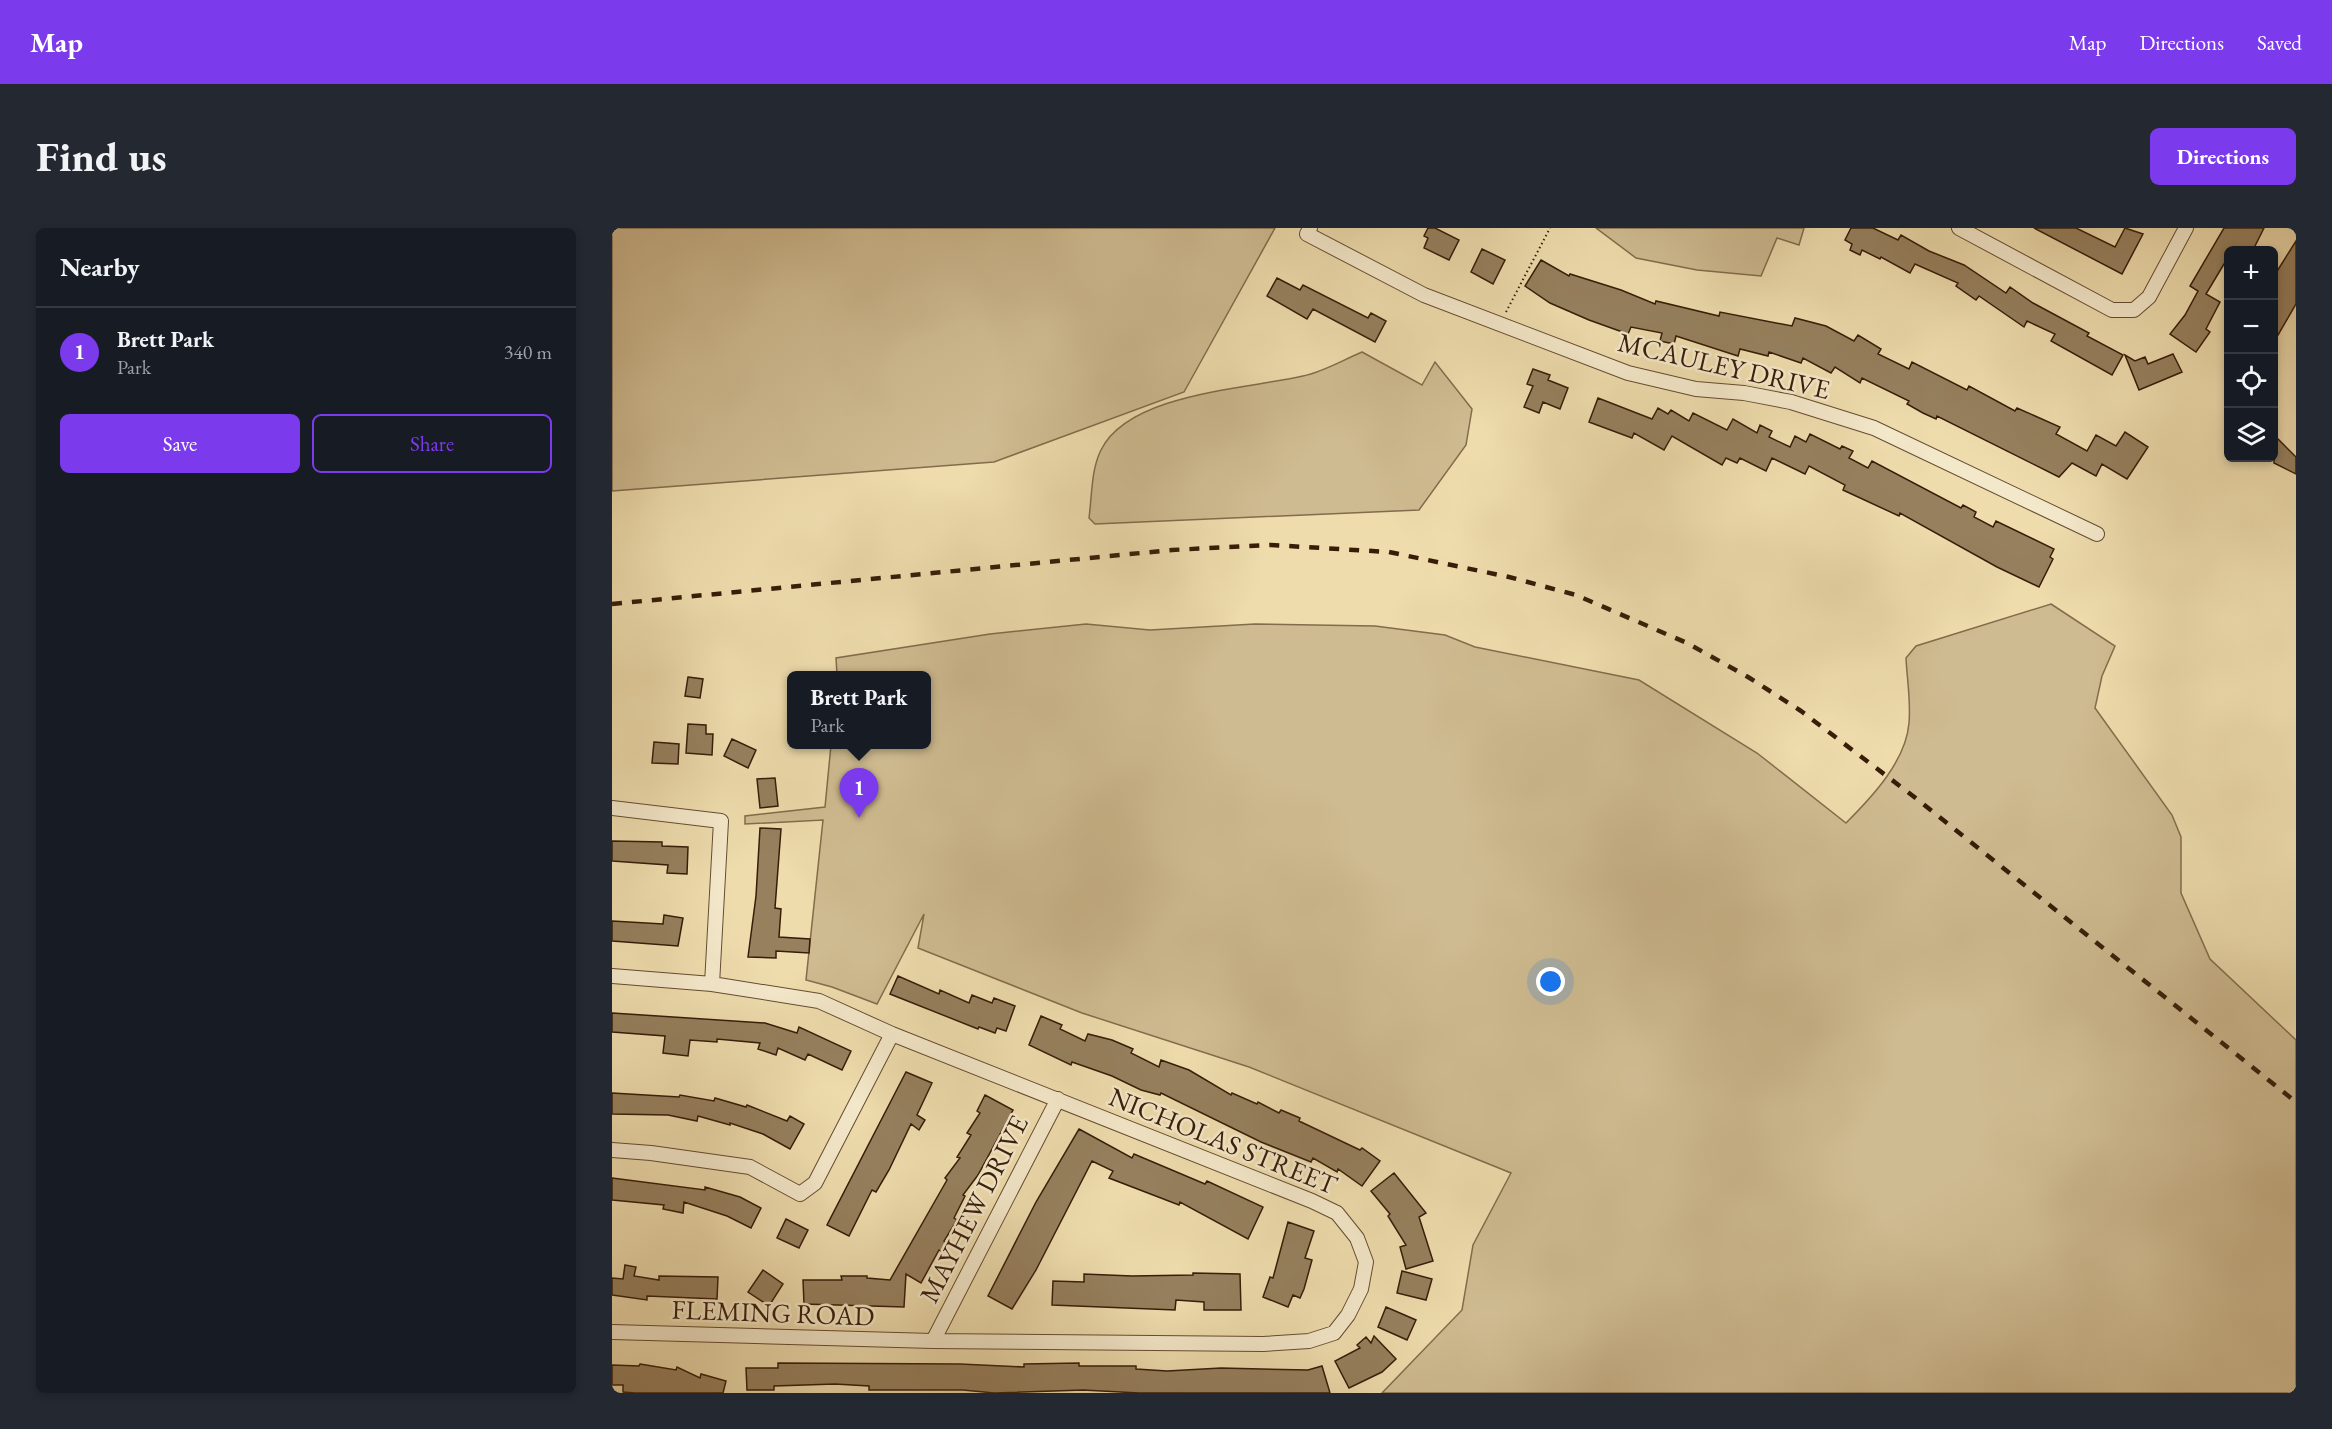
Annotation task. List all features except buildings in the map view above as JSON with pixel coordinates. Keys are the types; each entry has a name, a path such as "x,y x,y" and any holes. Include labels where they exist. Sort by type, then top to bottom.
{"street":[{"path":"1959,228 2112,310 2134,310 2146,300 2186,228"},
{"name":"MCAULEY DRIVE","path":"1308,231 1424,295 1628,373 1696,389 1744,393 1791,402 1874,428 2097,534"},
{"path":"612,808 721,821 712,984"},
{"name":"NICHOLAS STREET","path":"612,976 712,984 819,1001 892,1035 1246,1173 1337,1213 1357,1238 1366,1262 1361,1289 1348,1315 1334,1332 1308,1341 1263,1344 933,1341"},
{"path":"612,1150 750,1167 800,1194 815,1183 892,1035"},
{"name":"MAYHEW DRIVE","path":"933,1341 1058,1100"},
{"name":"FLEMING ROAD","path":"612,1332 933,1341"}],"path":[{"path":"1500,325 1550,228"}],"shaded area":[{"path":"612,228 1275,228 1184,392 994,462 612,491"},
{"path":"1596,228 1804,228 1799,245 1777,238 1761,276 1697,270 1636,258"},
{"path":"1362,352 1422,385 1435,362 1472,409 1466,445 1419,510 1095,524 1089,518 1094,475 1101,450 1115,431 1136,416 1192,396 1310,374"},
{"path":"2051,604 2115,646 2102,676 2095,708 2172,815 2181,837 2181,893 2210,959 2296,1040 2296,1393 1382,1393 1462,1310 1473,1245 1511,1173 1249,1067 1082,1013 918,948 924,914 877,1004 806,980 823,820 745,824 745,816 825,807 831,749 931,749 931,671 837,671 836,658 990,634 1086,624 1150,630 1255,624 1375,626 1445,635 1475,647 1639,680 1757,753 1846,823 1877,790 1902,751 1909,723 1906,658 1916,646"}],"railway":[{"path":"612,604 1172,550 1271,545 1389,552 1509,577 1576,595 1687,643 1748,677 1801,711 1913,796 2296,1102"}],"place":[{"name":"Brett Park","path":"859,818"}]}
